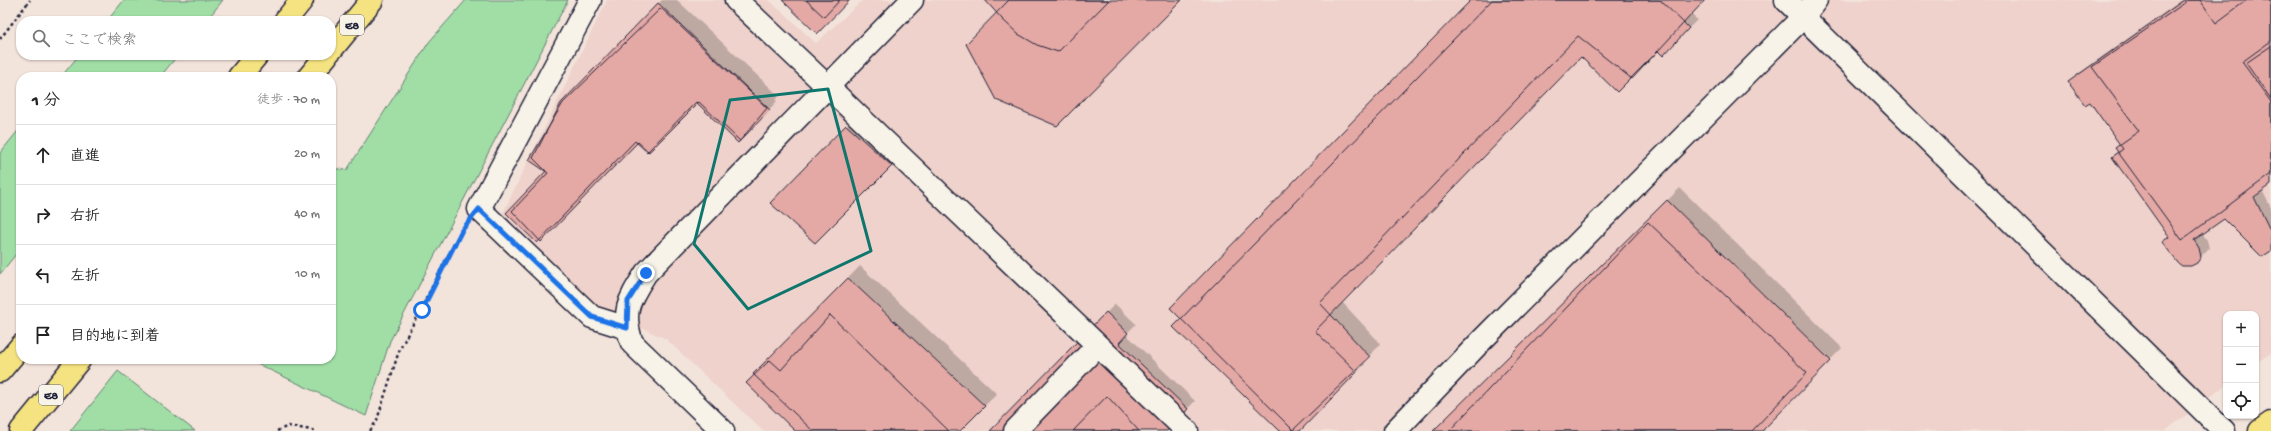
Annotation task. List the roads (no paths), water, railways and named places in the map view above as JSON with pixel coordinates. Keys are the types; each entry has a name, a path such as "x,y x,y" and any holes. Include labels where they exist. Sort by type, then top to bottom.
{"main road":[{"path":"289,16 302,0"},
{"name":"E8","path":"336,44 372,0"},
{"path":"243,72 253,60"},
{"path":"313,72 323,60"},
{"path":"0,371 16,352"},
{"name":"E8","path":"22,431 76,364"},
{"path":"2260,431 2271,423"}],"street":[{"path":"590,0 479,209 592,317 627,328"},
{"path":"736,0 1186,431"},
{"path":"723,431 632,344 627,328 628,301 646,273 912,0"},
{"path":"1786,0 1809,8 2224,431"},
{"path":"1395,431 1489,333 1809,8"},
{"path":"1015,431 1097,346"}]}
